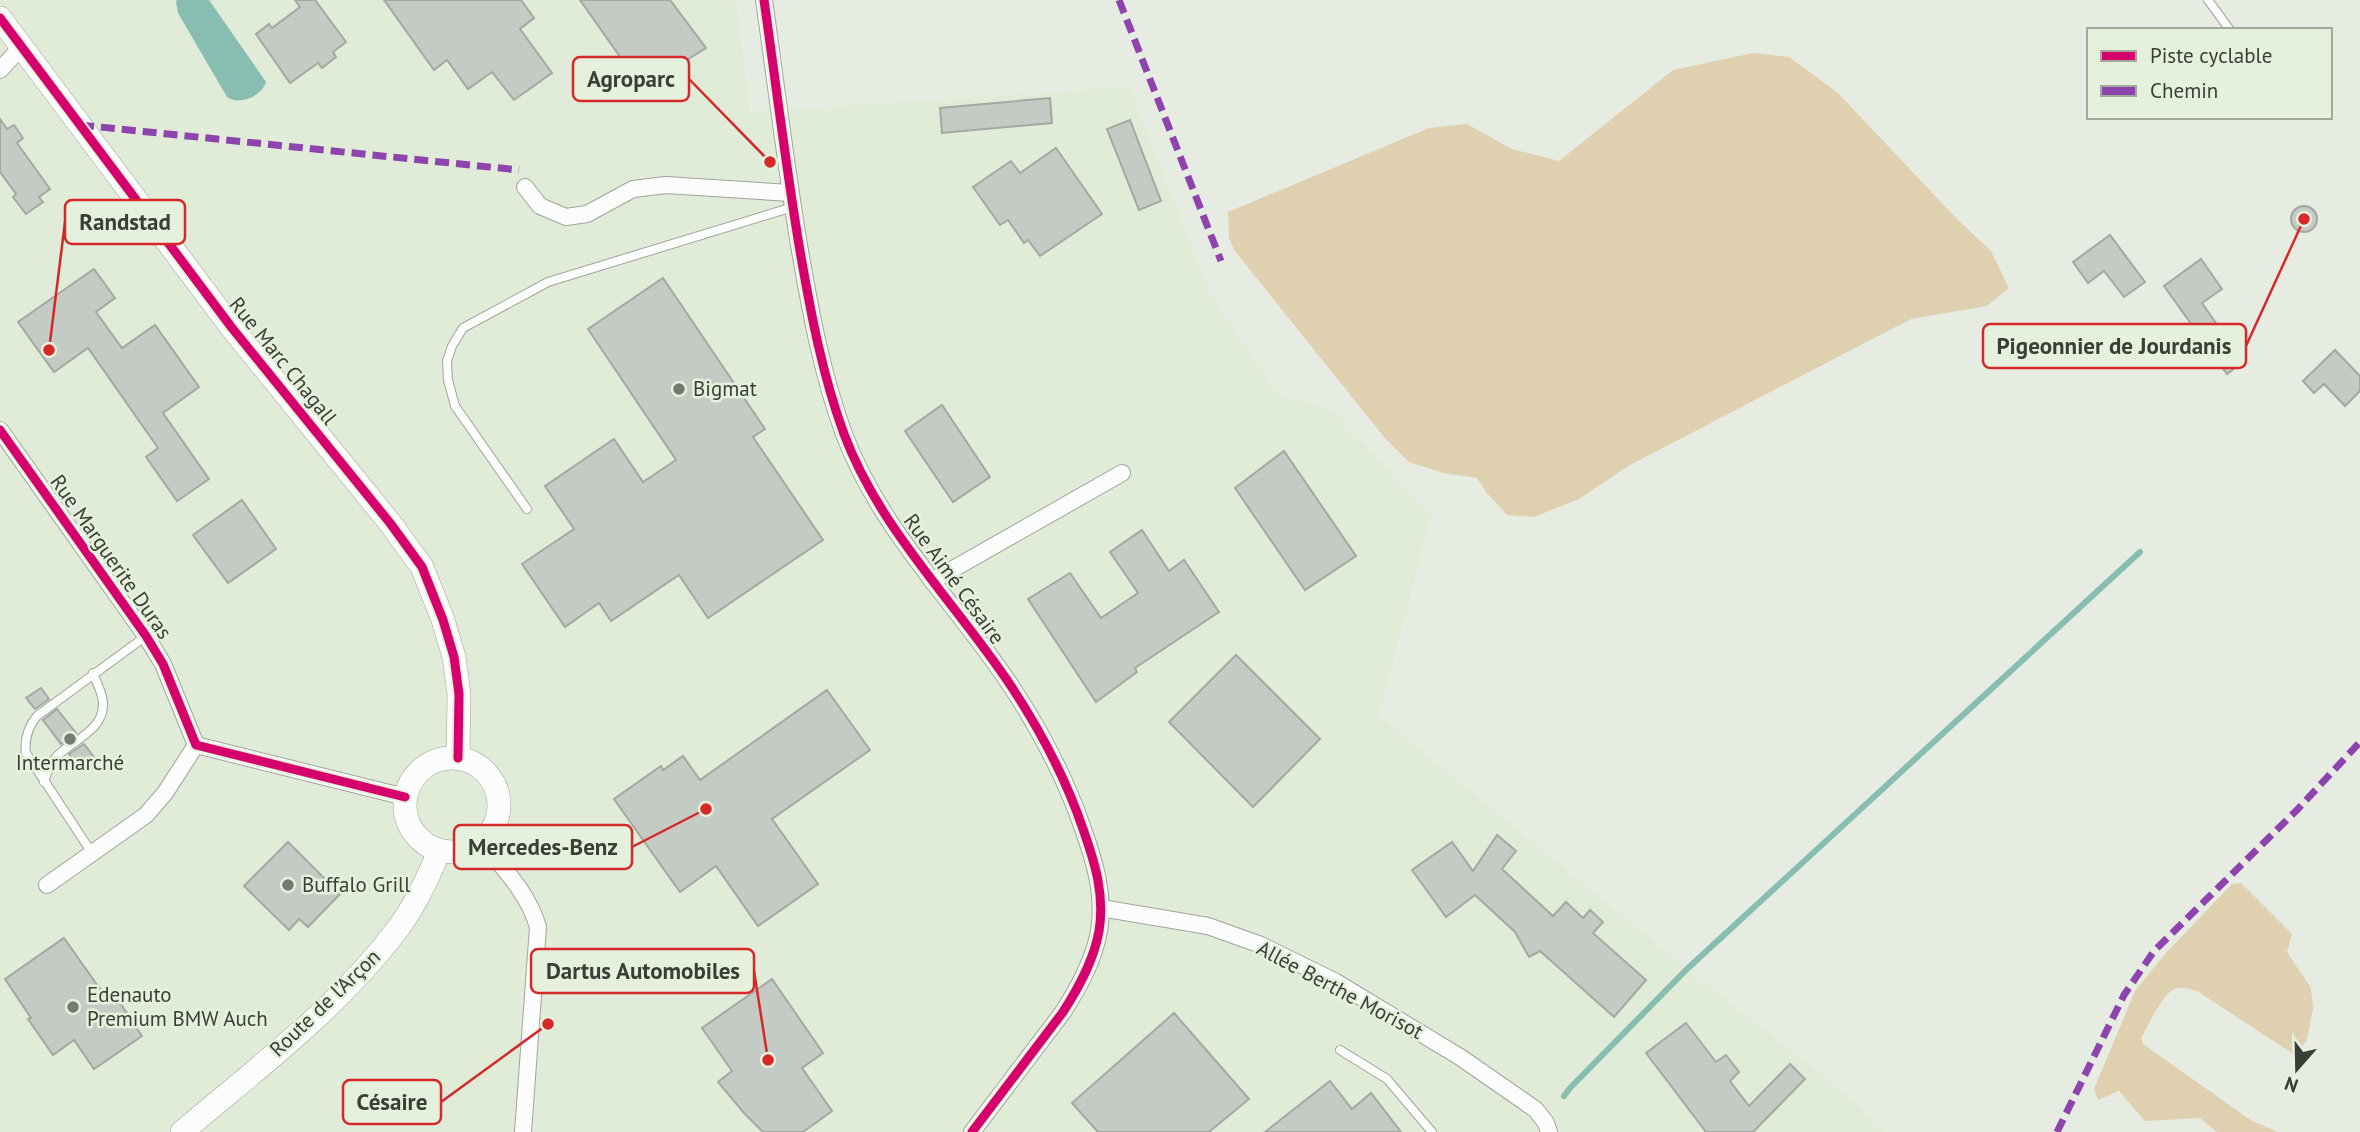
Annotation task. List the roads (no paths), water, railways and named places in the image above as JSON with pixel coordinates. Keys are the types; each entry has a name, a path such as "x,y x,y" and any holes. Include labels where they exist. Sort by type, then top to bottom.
{"street":[{"name":"Rue Aimé Césaire","path":"764,0 792,200 815,337 828,392 845,438 863,477 885,514 1012,686 1055,762 1073,801 1099,884 1099,931 1075,993 972,1132"},
{"name":"Rue Marc Chagall","path":"0,18 232,328 390,523 422,567 454,657 459,694 458,758"},
{"path":"0,70 21,47"},
{"path":"525,187 540,206 566,217 587,214 633,189 666,185 792,200"},
{"name":"Rue Marguerite Duras","path":"0,430 146,636 163,664 196,745"},
{"path":"932,581 1122,474"},
{"path":"47,885 146,815 165,793 196,745 405,797"},
{"path":"458,758 478,766 493,782 497,792 498,814 495,825 482,842 462,852 439,851 419,840 411,831 406,820 405,797 419,770 437,760 458,758"},
{"path":"482,842 521,890 533,909 538,927 523,1132"},
{"name":"Route de l’Arçon","path":"182,1132 319,1015 359,976 395,934 416,901 439,851"},
{"name":"Allée Berthe Morisot","path":"1101,908 1208,926 1261,945 1324,976 1401,1020 1491,1078 1536,1110 1549,1132"}],"lane":[{"path":"2208,0 2229,28"},
{"path":"527,509 455,406 448,380 447,361 463,328 548,282 792,200"},
{"path":"92,853 26,753 26,735 37,716 146,636"},
{"path":"44,782 56,757 100,719 104,704 93,673"},
{"path":"1340,1050 1387,1079 1432,1132"}],"water":[{"path":"177,0 209,0 266,82 260,92 244,100 227,97 178,13"}],"waterway":[{"path":"1564,1096 1687,969 2140,552"}],"place":[{"name":"Agroparc","path":"770,162"},
{"name":"Pigeonnier de Jourdanis","path":"2304,219"},
{"name":"Randstad","path":"49,350"},
{"name":"Bigmat","path":"679,389"},
{"name":"Intermarché","path":"70,739"},
{"name":"Mercedes-Benz","path":"706,809"},
{"name":"Buffalo Grill","path":"288,885"},
{"name":"Edenauto Premium BMW Auch","path":"73,1007"},
{"name":"Césaire","path":"548,1024"},
{"name":"Dartus Automobiles","path":"768,1060"}]}
